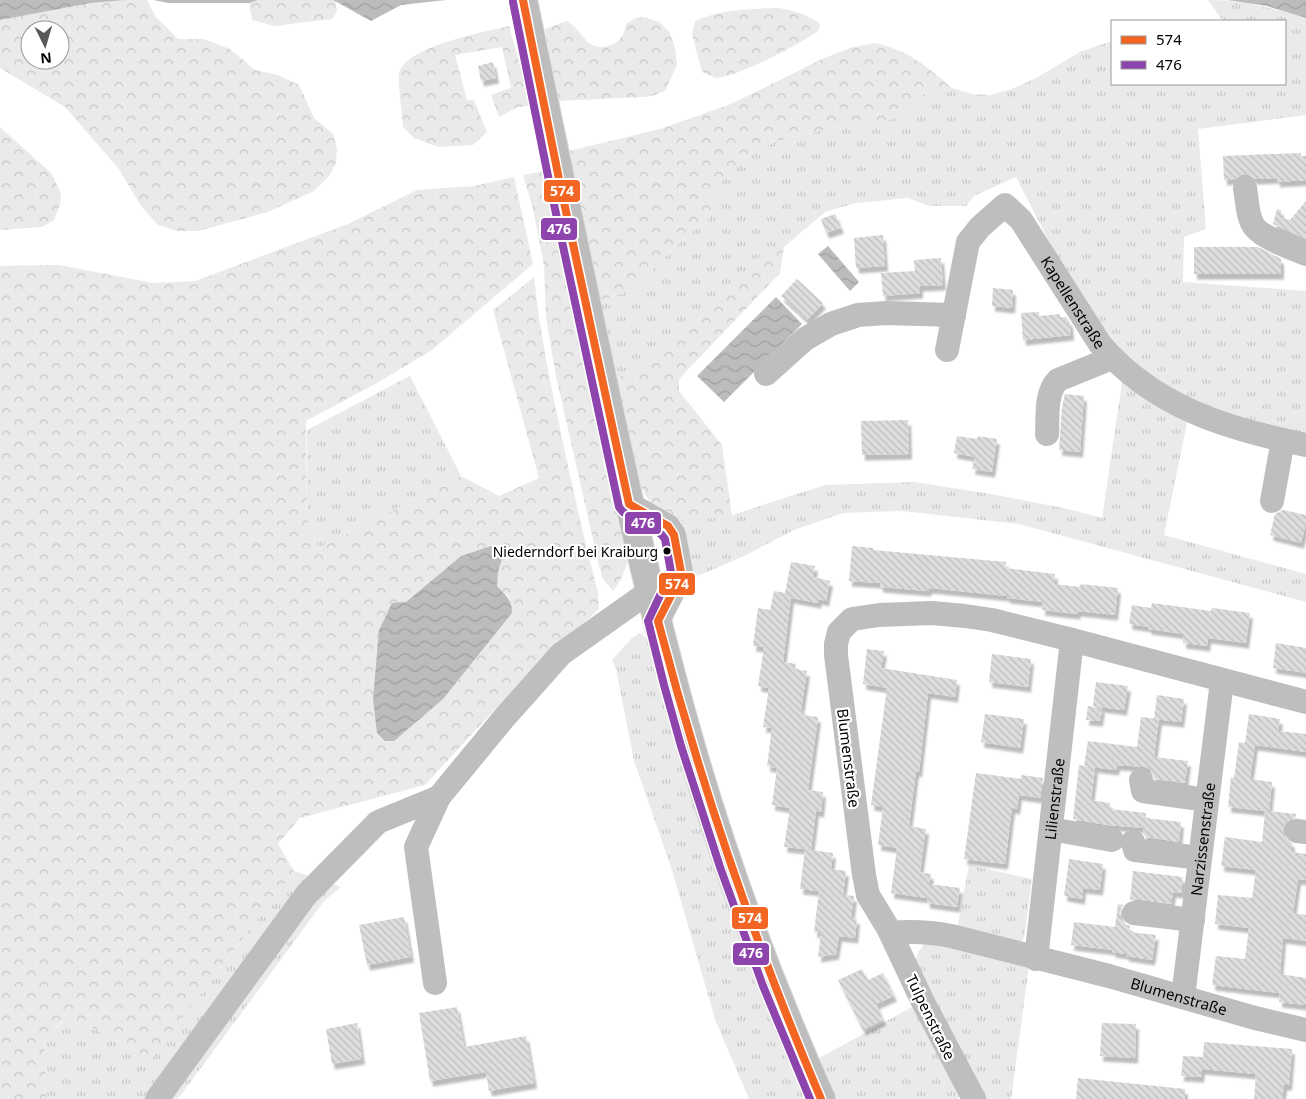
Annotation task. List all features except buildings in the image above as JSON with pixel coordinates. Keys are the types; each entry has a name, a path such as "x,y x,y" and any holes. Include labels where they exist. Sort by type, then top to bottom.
{"main road":[{"path":"523,0 559,180 629,504 650,591 696,762 732,873 793,1035 821,1099"}],"street":[{"path":"1245,188 1252,225 1261,234 1306,254"},
{"name":"Kapellenstraße","path":"947,350 968,242 980,227 1005,205 1021,220 1086,325 1112,358 1146,386 1178,406 1215,422 1295,442"},
{"path":"766,374 806,339 830,324 858,315 886,313 954,315"},
{"path":"1047,434 1050,393 1053,385 1058,380 1112,358"},
{"path":"1272,501 1295,442"},
{"path":"629,504 668,526 674,535 681,572 679,580 658,621"},
{"path":"435,983 416,847 439,797 504,718 561,654 650,591"},
{"name":"Blumenstraße","path":"1306,702 992,620 932,613 862,617 852,619 840,632 836,644 864,876 868,894 891,933 929,932 1306,1030"},
{"name":"Lilienstraße","path":"1036,959 1072,640"},
{"name":"Narzissenstraße","path":"1183,997 1222,681"},
{"path":"1141,780 1143,791 1207,800"},
{"path":"157,1099 306,895 378,822 439,797"},
{"path":"1051,829 1123,841 1135,850 1200,858"},
{"path":"1134,913 1193,920"},
{"name":"Tulpenstraße","path":"891,933 922,1000 974,1099"}],"green space":[{"path":"147,0 156,17 178,39 204,39 230,49 255,70 278,75 299,85 314,118 333,134 337,149 336,163 329,176 314,191 268,212 198,231 177,231 158,225 141,206 119,169 65,107 0,68 0,20 91,3"},
{"path":"258,0 335,0 337,11 332,19 274,26 252,20 249,3"},
{"path":"1208,0 1233,1 1257,5 1306,18 1306,115 1198,129 1206,229 1184,237 1183,282 1306,291 1306,439 1188,405 1123,361 1055,253 1016,177 974,196 966,206 929,206 908,198 856,203 825,212 784,247 769,248 669,350 649,365 615,378 600,301 634,289 688,234 707,222 720,183 742,158 777,141 831,128 884,122 902,115 924,94 952,88 972,94 990,95 1012,89 1036,78 1080,52 1111,41 1111,85 1286,85 1286,20 1222,20"},
{"path":"779,8 806,15 820,24 819,30 785,51 737,73 716,78 702,72 692,34 695,21 726,12"},
{"path":"644,17 659,22 669,31 675,48 677,65 665,91 652,96 642,97 558,101 545,29 567,21 586,41 596,47 603,47 614,44 619,39 623,34 626,24 635,18"},
{"path":"509,26 531,106 518,107 499,117 491,95 511,88 502,47 455,55 467,100 474,100 487,132 473,145 438,147 414,138 403,127 399,73 405,63 431,48 465,36"},
{"path":"875,43 908,55 934,72 952,88 924,94 902,115 884,122 831,128 777,141 742,158 720,183 707,222 688,234 634,289 600,301 569,151 660,129 731,104 822,59 853,47"},
{"path":"0,127 52,174 61,194 60,205 54,220 42,227 0,230"},
{"path":"546,171 630,549 624,572 613,591 603,579 599,566 556,376 546,318 544,266 533,209 523,175"},
{"path":"514,177 533,264 432,350 377,383 306,421 307,519 319,548 461,476 499,496 539,478 493,310 534,277 541,333 577,508 598,592 599,609 496,708 425,785 300,818 278,844 294,871 151,1059 84,1023 62,1021 44,1040 47,1099 0,1099 0,266 59,265 153,283 195,281 348,224 417,190 474,186","holes":["461,556 503,556 498,572 497,586 509,597 512,613 494,634 392,604 406,602"]},
{"path":"769,247 784,247 780,273 679,379 679,391 722,445 732,515 697,521 679,521 666,516 655,508 641,486 636,473 615,378 649,365 669,350"},
{"path":"410,376 461,476 319,548 307,519 307,430"},
{"path":"1123,376 1188,418 1164,535 1306,574 1306,602 1019,524 902,511 843,513 794,530 744,556 693,578 680,522 732,515 825,485 914,482 991,494 1068,509 1102,518"},
{"path":"640,633 649,640 811,1099 749,1099 716,1022 671,867 634,761 616,669 612,660 632,638"},
{"path":"969,865 1032,879 1024,938 1021,942 957,929"},
{"path":"294,871 341,887 324,901 178,1099 47,1099 44,1040 63,1021 84,1023 151,1059"},
{"path":"929,942 1029,966 1011,1099 984,1099 915,964 919,951"},
{"path":"912,1007 960,1097 957,1099 830,1099 814,1061"}],"water":[{"path":"0,0 126,0 91,3 0,20"},
{"path":"154,0 258,0 249,3 168,3"},
{"path":"333,0 446,0 401,5 371,21"},
{"path":"1227,0 1306,0 1306,18 1267,6"},
{"path":"828,246 859,282 850,291 818,254"},
{"path":"776,297 802,324 724,402 697,376"},
{"path":"491,546 503,556 498,572 497,586 510,601 512,613 443,699 394,741 385,741 377,733 373,699 379,630 392,603 406,602 461,556"}],"transit line":[{"name":"574","path":"523,0 559,179 629,504 668,526 674,535 681,572 679,580 658,621 692,743 730,863 773,981 821,1099"},
{"name":"476","path":"513,2 549,181 619,507 623,512 661,534 665,539 671,572 648,621 664,685 681,746 720,867 763,986 810,1099"}],"place":[{"name":"Niederndorf bei Kraiburg","path":"667,551"}]}
